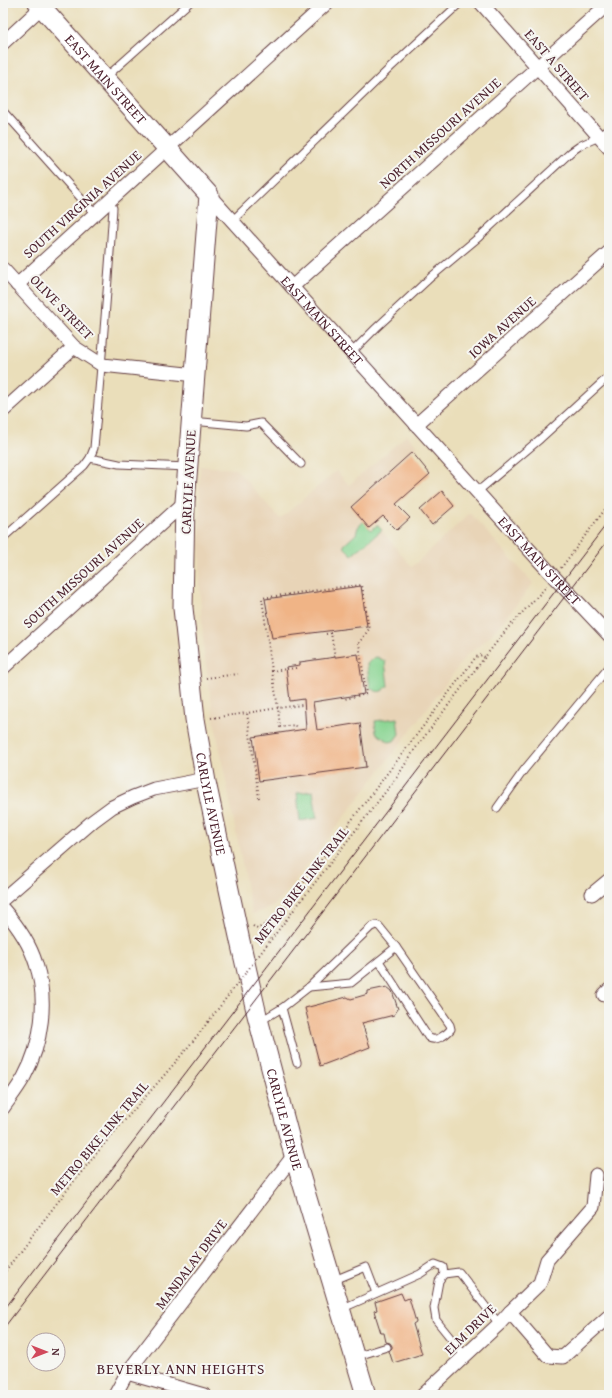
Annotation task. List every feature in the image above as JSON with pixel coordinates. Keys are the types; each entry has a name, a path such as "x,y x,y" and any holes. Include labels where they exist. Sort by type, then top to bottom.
{"main road":[{"name":"EAST MAIN STREET","path":"41,4 209,195"},
{"name":"CARLYLE AVENUE","path":"209,195 188,467 183,608 195,719 240,942 259,1022 294,1155 355,1357 362,1394"}],"street":[{"name":"SOUTH VIRGINIA AVENUE","path":"8,278 95,214 326,3"},
{"name":"EAST A STREET","path":"481,3 609,148"},
{"name":"NORTH MISSOURI AVENUE","path":"292,287 609,3"},
{"path":"3,43 41,4"},
{"name":"EAST MAIN STREET","path":"209,195 554,577 609,635"},
{"name":"IOWA AVENUE","path":"416,425 609,252"},
{"name":"OLIVE STREET","path":"8,278 74,347 102,365 196,375"},
{"path":"3,411 74,347"},
{"name":"SOUTH MISSOURI AVENUE","path":"3,668 186,502"},
{"path":"3,899 93,821 112,807 154,789 206,779"},
{"path":"592,894 609,880"},
{"path":"3,909 25,940 36,964 41,989 42,1014 39,1036 32,1060 24,1078 3,1108"},
{"name":"MANDALAY DRIVE","path":"115,1395 127,1373 294,1155"},
{"path":"510,1312 540,1283 547,1260 593,1207 596,1175"},
{"name":"ELM DRIVE","path":"423,1395 510,1312 548,1356 563,1357 609,1316"},
{"path":"127,1373 204,1395"}],"lane":[{"path":"105,78 189,3"},
{"path":"232,221 391,67 460,3"},
{"path":"3,111 95,214"},
{"path":"351,353 571,152 581,145 599,137 609,128"},
{"path":"3,538 84,466 90,458 94,448 102,365 113,208 109,201"},
{"path":"477,492 540,439 609,376"},
{"path":"192,422 246,426 261,423 301,464"},
{"path":"90,458 118,464 188,467"},
{"path":"497,808 524,770 609,667"},
{"path":"259,1022 282,1008 309,987 373,925 379,926 396,947 450,1025 448,1032 434,1040 430,1040 379,961"},
{"path":"309,987 352,983 396,947"},
{"path":"282,1008 297,1063"},
{"path":"341,1309 420,1274 435,1264 443,1267 444,1274 439,1282 434,1308 436,1320 465,1356"},
{"path":"332,1281 366,1267 376,1293"},
{"path":"444,1274 459,1272 499,1324"},
{"path":"355,1357 387,1347"}],"path":[{"name":"METRO BIKE LINK TRAIL","path":"3,1274 79,1175 178,1060 208,1022 397,777 415,749 485,657 507,629 544,590 609,504"},
{"path":"296,729 295,725 280,727 262,598 362,585 369,629 359,643 366,694 345,699"},
{"path":"326,634 331,633 335,657"},
{"path":"252,925 257,929 272,920 283,910 476,657 482,655 485,657"},
{"path":"272,671 296,668"},
{"path":"206,686 206,678 238,674"},
{"path":"211,718 302,705"},
{"path":"247,713 259,798"}],"shaded area":[{"path":"407,435 418,447 351,507 371,530 377,525 412,567 470,513 533,583 507,617 485,641 467,655 284,895 271,908 252,914 214,720 204,652 200,595 200,466 236,469 280,519 336,471 349,485"}],"green space":[{"path":"364,521 371,530 377,525 382,530 352,555 344,547 344,545 356,534 358,527"},
{"path":"377,657 385,661 388,686 379,692 370,688 367,664 373,658"},
{"path":"397,718 399,734 394,741 389,742 376,733 375,721"},
{"path":"313,791 317,818 300,821 297,793"}],"building":[{"path":"412,452 430,474 396,504 410,518 397,530 383,516 369,528 351,507"},
{"path":"442,491 454,506 432,525 420,510"},
{"path":"361,586 367,626 272,638 265,599"},
{"path":"358,654 364,694 313,702 317,730 360,723 366,767 259,781 253,737 306,729 304,699 290,701 286,667 300,665 300,662"},
{"path":"387,987 392,991 398,1009 394,1015 362,1023 370,1047 320,1066 305,1008 347,997 351,999 368,994 368,991"},
{"path":"401,1293 404,1300 409,1298 416,1322 413,1324 422,1354 393,1363 389,1351 392,1346 390,1343 386,1342 384,1333 381,1333 374,1311 377,1310 375,1302"}],"tram line":[{"path":"3,1311 609,521"},
{"path":"3,1329 609,539"}],"district":[{"name":"BEVERLY ANN HEIGHTS","path":"181,1369"}]}
